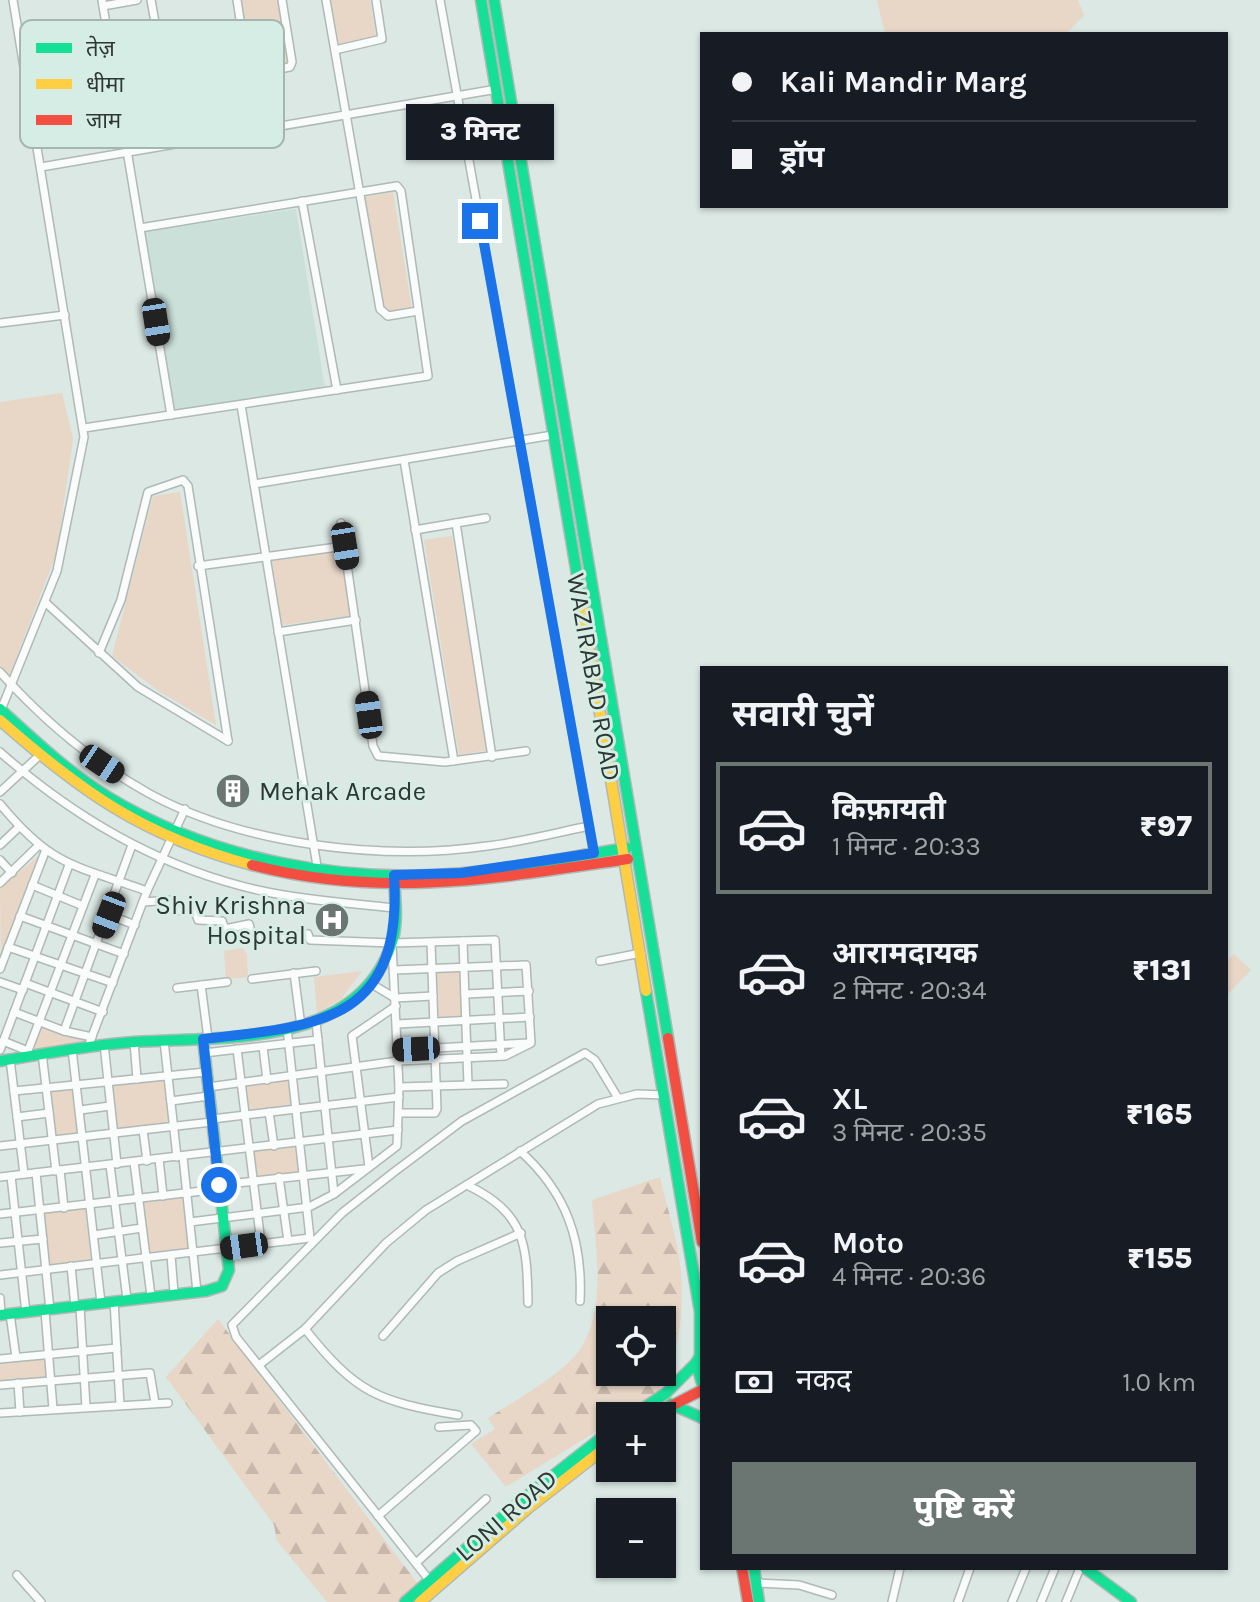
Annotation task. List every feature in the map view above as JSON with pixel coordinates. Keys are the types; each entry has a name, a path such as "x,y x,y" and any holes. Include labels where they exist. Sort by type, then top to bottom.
{"main road":[{"name":"WAZIRABAD ROAD","path":"481,0 700,1312 699,1357"},
{"name":"WAZIRABAD ROAD","path":"494,0 700,1230"},
{"path":"0,713 100,803 173,834 275,870 459,883 637,852"},
{"path":"394,880 594,853 624,854"},
{"path":"5,1060 27,1053 72,1049 90,1042 104,1044 206,1038 316,1022 350,1004 370,983 392,943 394,880"},
{"path":"4,1315 214,1290 227,1279 204,1053 206,1038"},
{"path":"653,1402 666,1393 699,1357"},
{"path":"675,1402 700,1391"},
{"path":"676,1406 700,1417"},
{"name":"LONI ROAD","path":"420,1602 596,1443"},
{"name":"LONI ROAD","path":"405,1602 534,1497 596,1454"},
{"path":"742,1570 748,1602"},
{"path":"754,1570 759,1602"},
{"path":"1085,1570 1131,1602"}],"street":[{"path":"13,0 20,41"},
{"path":"103,3 137,0"},
{"path":"151,0 154,20"},
{"path":"237,0 240,20"},
{"path":"282,0 292,65 284,67"},
{"path":"326,0 380,309 388,316 418,311"},
{"path":"335,50 382,39 376,0"},
{"path":"440,0 594,853"},
{"path":"284,125 508,86"},
{"path":"0,713 46,603 69,518 84,428 38,148"},
{"path":"126,148 171,415"},
{"path":"41,167 151,148"},
{"path":"84,428 428,376 400,188 394,185 358,190 140,228"},
{"path":"302,201 337,390"},
{"path":"0,323 65,315"},
{"path":"241,405 318,873"},
{"path":"254,484 553,435"},
{"path":"404,460 454,761"},
{"path":"46,603 99,653 155,698 228,741 186,482 178,480 156,487 146,497 121,600 99,653"},
{"path":"415,530 486,518"},
{"path":"341,523 373,746 378,756 454,761 526,751"},
{"path":"456,523 492,757"},
{"path":"198,566 345,546"},
{"path":"278,632 356,620"},
{"path":"0,672 83,751 153,795 185,809 264,834 314,844 434,851 488,846 589,826"},
{"path":"0,752 22,772 132,845 160,859 268,893 394,908"},
{"path":"0,792 43,752"},
{"path":"0,804 45,852 95,875 147,891"},
{"path":"14,1012 90,1042 160,859 185,809"},
{"path":"0,845 19,827"},
{"path":"64,1031 109,915 132,845"},
{"path":"0,883 38,846"},
{"path":"1,965 45,852"},
{"path":"0,860 12,873"},
{"path":"0,1050 69,865"},
{"path":"3,1041 27,1053 95,875"},
{"path":"32,885 83,906"},
{"path":"143,902 173,900 175,911 194,908 198,920 222,921 225,929 249,924 253,939 308,934 310,940 392,943 496,941 501,1056"},
{"path":"109,915 135,925"},
{"path":"20,916 124,954"},
{"path":"463,941 468,1085"},
{"path":"190,1222 309,1207 334,1194 397,1146 399,1087 392,943"},
{"path":"399,1113 435,1113 431,943"},
{"path":"8,947 113,983"},
{"path":"600,961 641,953"},
{"path":"394,970 526,965 531,1043"},
{"path":"252,979 316,971"},
{"path":"294,973 301,1026"},
{"path":"0,982 50,993 103,1012"},
{"path":"177,988 227,982"},
{"path":"370,983 396,1002"},
{"path":"201,985 206,1038"},
{"path":"465,994 529,991"},
{"path":"368,1168 352,1036 396,1002 433,996"},
{"path":"397,1024 530,1017"},
{"path":"0,1018 10,1023"},
{"path":"316,1022 334,1194"},
{"path":"0,1275 311,1236 287,1028"},
{"path":"204,1053 318,1040"},
{"path":"164,1041 173,1126 187,1193 197,1292"},
{"path":"134,1042 137,1079"},
{"path":"398,1050 531,1043"},
{"path":"171,1101 241,1083 398,1061 501,1056 531,1043"},
{"path":"104,1044 113,1133 115,1202 127,1299"},
{"path":"263,1047 267,1080"},
{"path":"72,1049 101,1303"},
{"path":"237,1049 261,1243"},
{"path":"42,1053 64,1208"},
{"path":"430,1581 236,1337 234,1320 342,1213 462,1121 585,1053 595,1060 618,1098"},
{"path":"5,1060 14,1091 24,1174"},
{"path":"14,1091 206,1072"},
{"path":"399,1087 504,1084"},
{"path":"259,1365 305,1329 396,1233 426,1210 584,1111 618,1098 665,1095"},
{"path":"0,1146 399,1097"},
{"path":"80,1110 110,1106"},
{"path":"269,1112 274,1146"},
{"path":"17,1117 49,1113"},
{"path":"143,1130 147,1161"},
{"path":"0,1177 398,1130"},
{"path":"520,1151 542,1171 563,1201 578,1249 580,1301"},
{"path":"159,1159 163,1196"},
{"path":"134,1162 151,1296"},
{"path":"0,1214 368,1168"},
{"path":"36,1173 46,1269 53,1409"},
{"path":"11,1176 26,1313"},
{"path":"279,1177 288,1241"},
{"path":"467,1185 500,1204 521,1233 527,1261 528,1303"},
{"path":"94,1235 142,1228"},
{"path":"383,1336 438,1273 457,1261 521,1233"},
{"path":"0,1243 43,1239"},
{"path":"171,1255 174,1293"},
{"path":"71,1266 83,1350 86,1407"},
{"path":"0,1298 16,1357"},
{"path":"114,1301 120,1405"},
{"path":"305,1329 344,1376 358,1385 393,1402 458,1415"},
{"path":"0,1359 117,1348"},
{"path":"0,1385 153,1373 155,1403"},
{"path":"18,1383 20,1412"},
{"path":"0,1413 168,1403"},
{"path":"378,1516 476,1431 471,1425 439,1427"},
{"path":"416,1563 486,1499"},
{"path":"892,1602 900,1570"},
{"path":"958,1602 969,1570"},
{"path":"1012,1602 1025,1570"},
{"path":"1041,1602 1054,1570"},
{"path":"1066,1602 1081,1570"},
{"path":"17,1575 41,1602"},
{"path":"756,1583 799,1585 832,1595"}],"shaded area":[{"path":"296,209 325,389 175,413 145,232"}],"green space":[{"path":"241,0 278,0 281,20 244,20"},
{"path":"331,0 370,0 377,42 340,48"},
{"path":"877,0 1078,0 1084,15 1068,32 885,32"},
{"path":"284,37 289,68 284,69"},
{"path":"393,192 412,310 384,315 365,197"},
{"path":"62,393 73,439 57,552 8,679 0,671 0,402"},
{"path":"180,492 216,725 160,692 112,656 153,496"},
{"path":"452,536 487,750 459,755 424,540"},
{"path":"340,551 350,616 282,625 272,561"},
{"path":"41,854 1,959 0,888"},
{"path":"243,948 247,955 248,977 226,979 224,951"},
{"path":"1234,954 1251,970 1228,994 1228,960"},
{"path":"462,969 464,1018 439,1019 437,971"},
{"path":"362,971 341,999 317,1013 314,977"},
{"path":"41,1025 87,1037 85,1046 34,1050"},
{"path":"165,1078 171,1124 115,1130 110,1083"},
{"path":"291,1079 294,1106 246,1112 243,1085"},
{"path":"75,1086 80,1133 53,1135 48,1089"},
{"path":"298,1145 302,1172 254,1178 251,1151"},
{"path":"660,1177 680,1262 681,1317 676,1348 676,1306 596,1306 596,1386 661,1386 648,1402 596,1402 596,1432 506,1487 471,1444 495,1429 488,1418 556,1373 578,1352 585,1341 595,1308 597,1253 592,1200"},
{"path":"185,1196 191,1251 148,1256 142,1201"},
{"path":"85,1207 91,1263 49,1267 43,1212"},
{"path":"218,1319 418,1584 399,1602 327,1602 277,1541 274,1525 166,1377"},
{"path":"45,1356 48,1379 0,1383 0,1363"}],"traffic: fast":[{"path":"481,0 581,599"},
{"path":"494,0 668,1038"},
{"path":"0,709 66,767 108,797 148,819 191,837 280,863 373,875 419,875 485,871 627,848"},
{"path":"0,1061 117,1043 247,1036 285,1030 321,1018 352,1001 376,975 395,932 394,878"},
{"path":"646,991 700,1312 700,1355"},
{"path":"0,1315 206,1291 222,1286 229,1270 203,1039"},
{"path":"700,1356 696,1363 700,1376"},
{"path":"653,1402 696,1363"},
{"path":"676,1406 700,1417"},
{"path":"405,1602 523,1499 596,1442"},
{"path":"754,1570 759,1602"},
{"path":"1088,1570 1131,1602"}],"traffic: slow":[{"path":"581,599 646,991"},
{"path":"0,720 59,769 117,809 179,840 252,865"},
{"path":"420,1602 527,1509 596,1455"}],"traffic: jam":[{"path":"252,865 300,875 394,883 486,878 628,859"},
{"path":"668,1038 700,1230"},
{"path":"676,1404 700,1391"},
{"path":"742,1570 748,1602"}],"place":[{"name":"Mehak Arcade","path":"233,791"},
{"name":"Shiv Krishna Hospital","path":"332,920"}],"route":[{"path":"219,1185 203,1039 308,1025 340,1012 364,992 392,943 394,875 461,873 594,853 480,221"}]}
